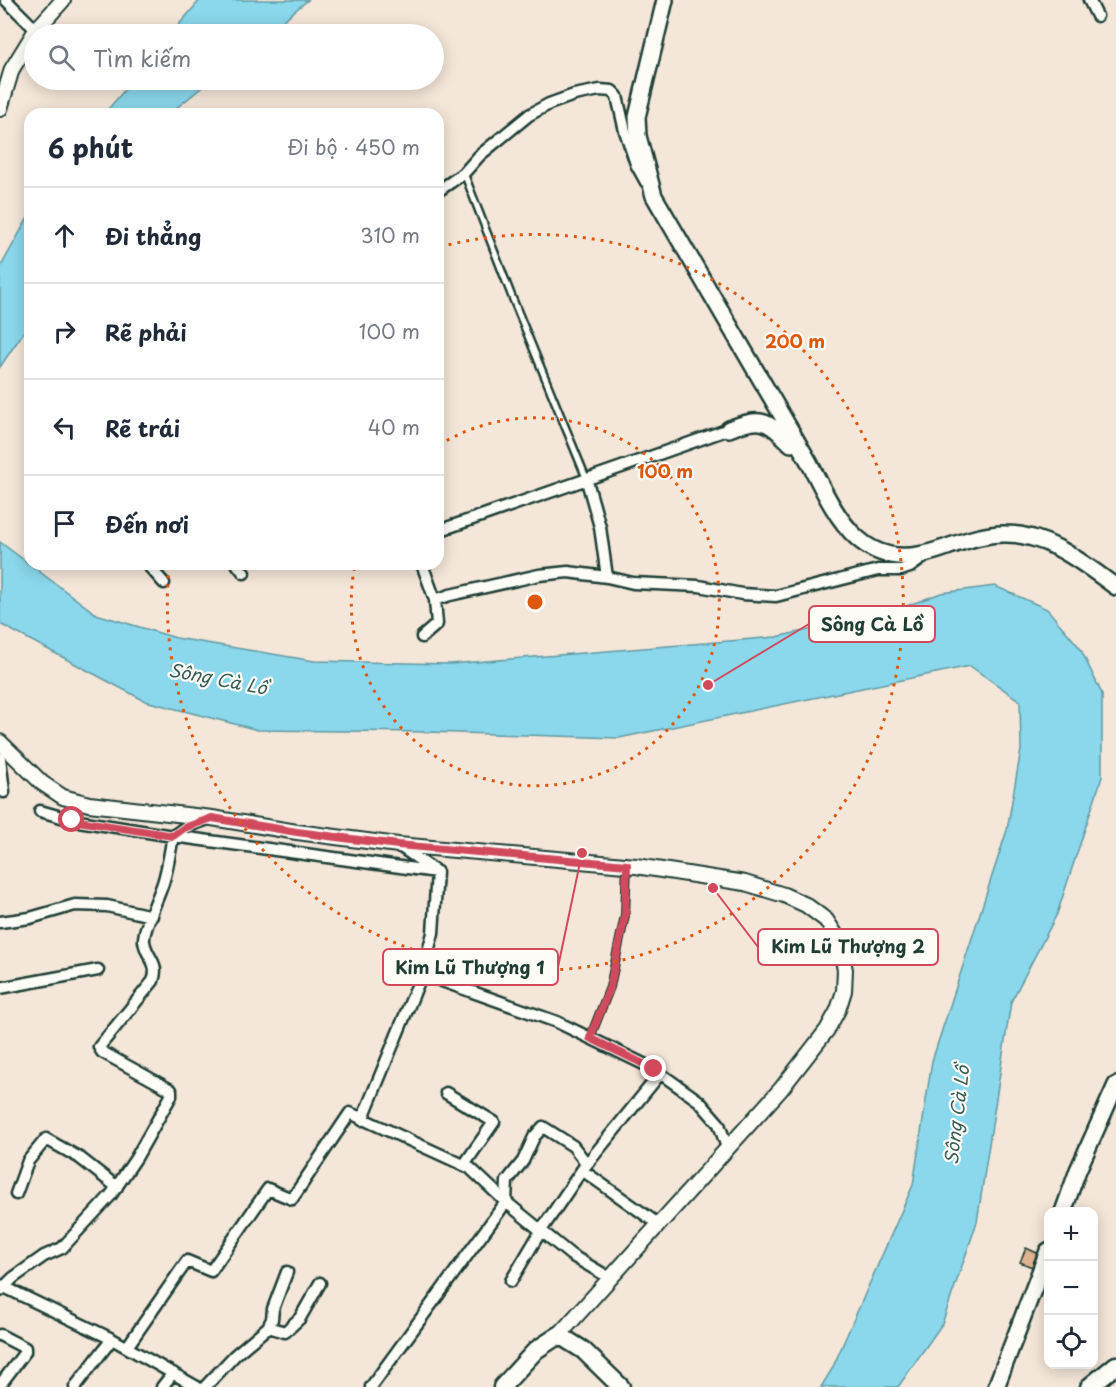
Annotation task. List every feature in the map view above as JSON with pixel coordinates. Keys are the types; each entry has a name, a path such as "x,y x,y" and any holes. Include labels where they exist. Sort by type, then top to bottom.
{"main road":[{"path":"664,0 638,117 638,136 654,196 809,462 824,493 848,530 866,547 883,555 898,558 1005,534 1028,536 1056,547 1116,588"},
{"path":"729,429 745,423 768,423 809,462"},
{"path":"1065,1207 1078,1170 1116,1085"},
{"path":"996,1387 1044,1261"},
{"path":"502,1387 536,1350 559,1335 582,1350 621,1387"},
{"path":"1089,1387 1116,1365"}],"street":[{"path":"6,0 30,24"},
{"path":"41,24 63,0"},
{"path":"1089,0 1097,16"},
{"path":"0,109 12,69 24,50"},
{"path":"444,187 464,173 480,154 509,130 549,104 600,90 612,91 617,96 636,164 654,196"},
{"path":"444,529 587,481 729,429"},
{"path":"587,481 600,527 607,577"},
{"path":"435,600 539,575 568,572 633,583 699,585 742,594 776,596 878,570 901,570 910,567 932,552"},
{"path":"152,570 164,583"},
{"path":"422,637 437,624 435,600 424,570"},
{"path":"0,742 42,783 63,797 89,804 212,818 398,845 627,865 745,882 806,905 826,920 839,940 845,970 844,991 838,1010 827,1030 781,1089 559,1335"},
{"path":"0,758 4,792"},
{"path":"40,811 72,820 173,836 436,872"},
{"path":"197,1387 112,1339 1,1288 44,1256 62,1248 81,1229 117,1187 136,1158 172,1092 102,1052 99,1047 153,981 156,971 144,941 164,881 173,836 184,828 212,818"},
{"path":"398,845 436,872"},
{"path":"362,1120 422,974 434,933 436,872"},
{"path":"0,922 30,918 75,905 107,906 152,916"},
{"path":"0,988 98,970"},
{"path":"422,974 557,1022 660,1074 699,1101 719,1124 727,1148"},
{"path":"511,1281 542,1229 584,1167 660,1074"},
{"path":"446,1093 494,1122 464,1165"},
{"path":"127,1347 188,1261 211,1271 268,1189 292,1199 350,1113 470,1168 506,1202 542,1229 571,1255 610,1278"},
{"path":"371,1387 506,1202 507,1182 523,1161 534,1137 543,1127 573,1146 584,1167 658,1224"},
{"path":"16,1194 28,1161 46,1139 80,1158 117,1187"},
{"path":"205,1387 235,1355 268,1327 287,1272"},
{"path":"268,1327 285,1332 293,1326 320,1283"},
{"path":"0,1335 25,1348 26,1352 0,1385"},
{"path":"75,1387 112,1339"},
{"path":"162,1387 173,1373"}],"lane":[{"path":"464,173 587,481"},
{"path":"590,1038 612,977 625,915 627,865"}],"water":[{"path":"200,0 308,0 278,24 180,24"},
{"path":"124,90 199,90 176,108 109,108"},
{"path":"24,225 24,332 0,367 0,268"},
{"path":"0,542 24,560 24,570 37,570 96,614 176,638 314,661 450,664 776,637 891,612 941,593 995,586 1047,609 1080,648 1102,694 1102,777 1057,914 1011,1002 977,1222 942,1324 898,1387 821,1387 832,1369 913,1185 932,1061 1007,830 1021,750 1020,701 970,666 619,738 258,730 145,701 0,624"}],"building":[{"path":"1026,1248 1037,1253 1032,1267 1020,1262"}],"place":[{"name":"Sông Cà Lồ","path":"708,685"},
{"name":"Kim Lũ Thượng 1","path":"582,853"},
{"name":"Kim Lũ Thượng 2","path":"713,888"}],"route":[{"path":"72,820 173,836 184,828 212,818 398,845 627,865 625,915 610,987 590,1038 654,1069"}]}
